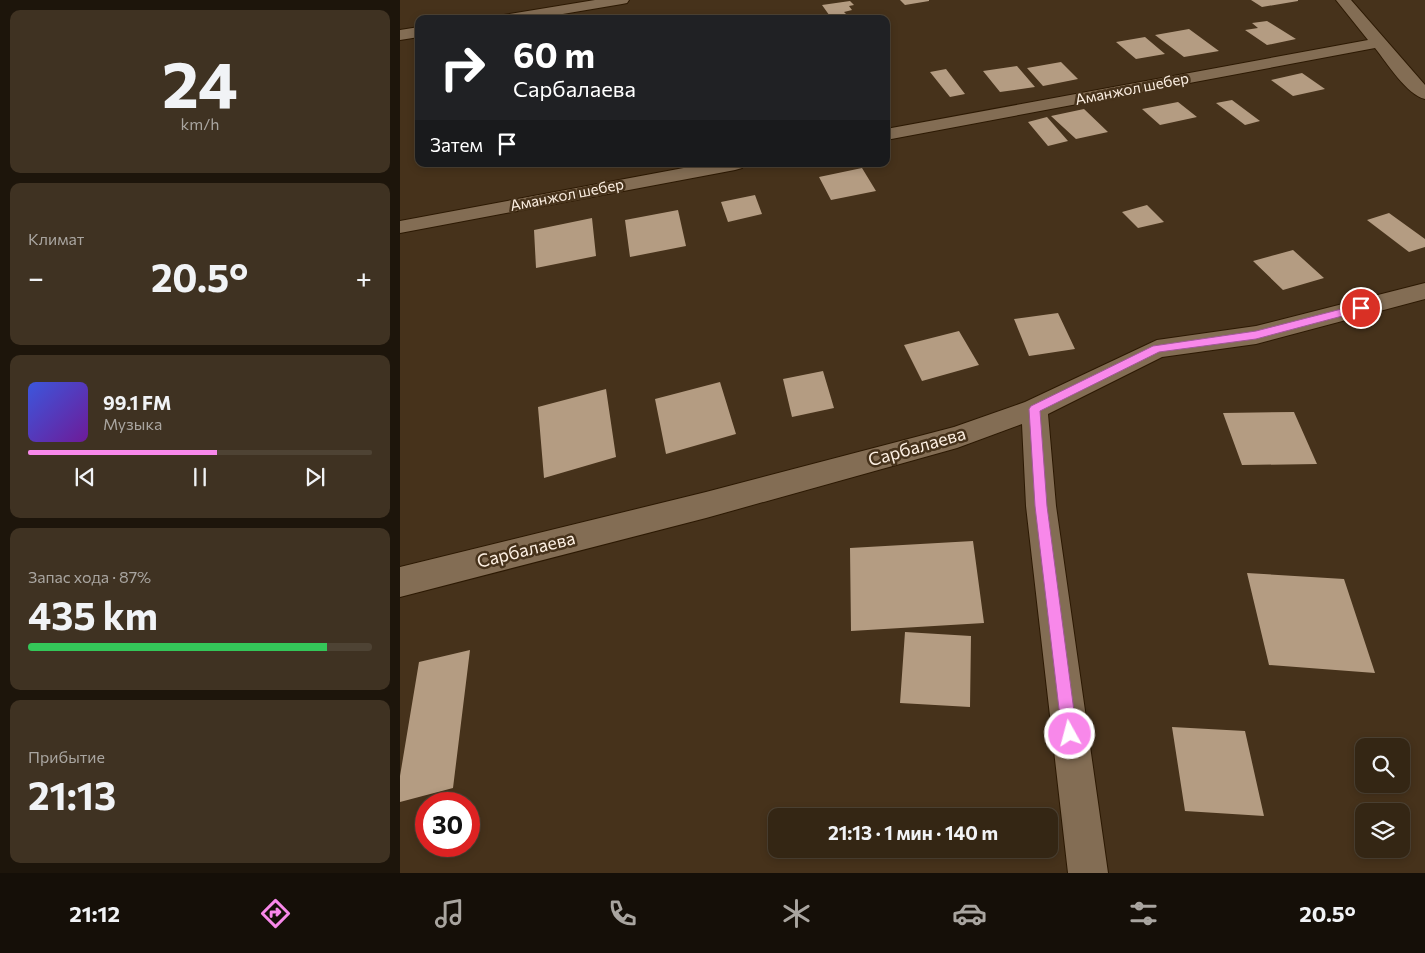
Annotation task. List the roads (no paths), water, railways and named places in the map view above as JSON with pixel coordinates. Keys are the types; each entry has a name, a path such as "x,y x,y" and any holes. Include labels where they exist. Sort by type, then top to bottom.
{"street":[{"path":"529,15 622,0"},
{"path":"1343,0 1412,83 1425,94"},
{"path":"400,35 415,33"},
{"name":"Аманжол шебер","path":"890,134 1379,43"},
{"name":"Аманжол шебер","path":"400,227 718,167"},
{"name":"Сарбалаева","path":"400,582 706,505 947,440 1034,409 1157,348 1256,335 1425,291"},
{"path":"1034,409 1041,506 1088,873"}]}
